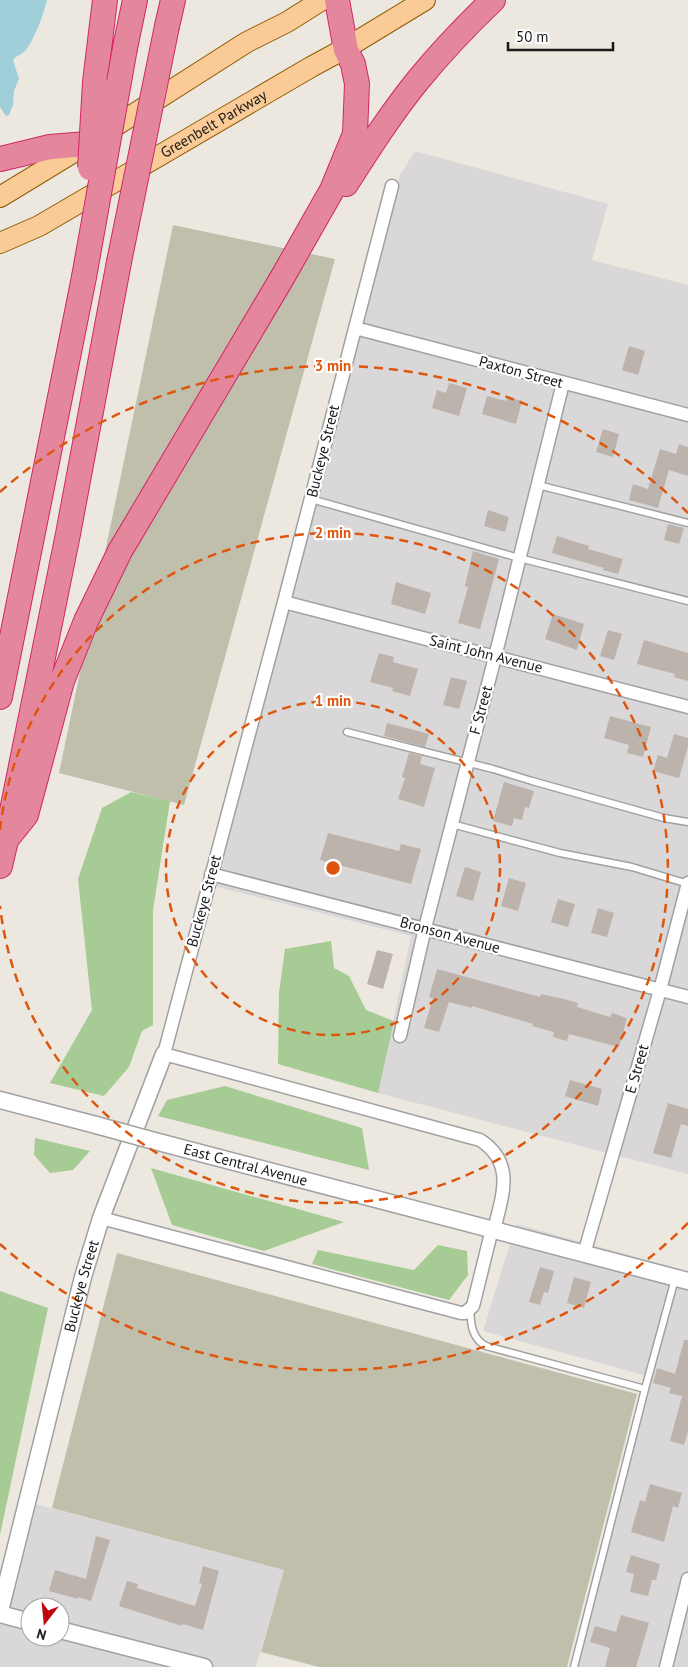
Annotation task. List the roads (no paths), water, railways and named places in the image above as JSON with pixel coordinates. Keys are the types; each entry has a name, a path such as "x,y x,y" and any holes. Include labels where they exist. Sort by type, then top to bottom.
{"highway":[{"path":"84,277 95,82 105,0"},
{"path":"0,697 84,277 134,0"},
{"path":"0,866 68,534 119,262 173,0"},
{"path":"6,840 26,815 62,681 86,621 120,551 332,190 355,134 358,84 353,64 346,48 337,0"},
{"path":"282,278 394,112 457,36 493,0"},
{"path":"0,159 50,147 87,144"}],"main road":[{"path":"3,195 247,42 287,22 322,0"},
{"name":"Greenbelt Parkway","path":"0,243 39,226 346,48 425,0"}],"street":[{"name":"Buckeye Street","path":"0,1613 83,1277 101,1218 164,1054 392,186"},
{"name":"Paxton Street","path":"355,328 563,384 688,415"},
{"name":"F Street","path":"400,1036 424,928 563,384"},
{"name":"Saint John Avenue","path":"284,602 688,706"},
{"name":"Bronson Avenue","path":"211,874 688,997"},
{"name":"E Street","path":"584,1254 660,990 688,884"},
{"path":"101,1218 457,1312 465,1313 474,1302 504,1187 504,1173 492,1149 480,1140 164,1054"},
{"name":"East Central Avenue","path":"0,1100 682,1280"},
{"path":"666,1667 688,1579"},
{"path":"0,1613 20,1619"},
{"path":"70,1633 163,1662 204,1667"}],"lane":[{"path":"538,485 688,524"},
{"path":"311,499 519,558 688,601"},
{"path":"347,732 467,761 655,815 688,822"},
{"path":"451,824 560,853 632,867 688,884"},
{"path":"574,1667 645,1389 682,1280"},
{"path":"470,1309 474,1335 480,1343 486,1346 645,1389"}],"water":[{"path":"0,0 47,0 32,41 25,51 13,60 19,79 14,91 13,105 9,115 6,116 0,107"}]}
